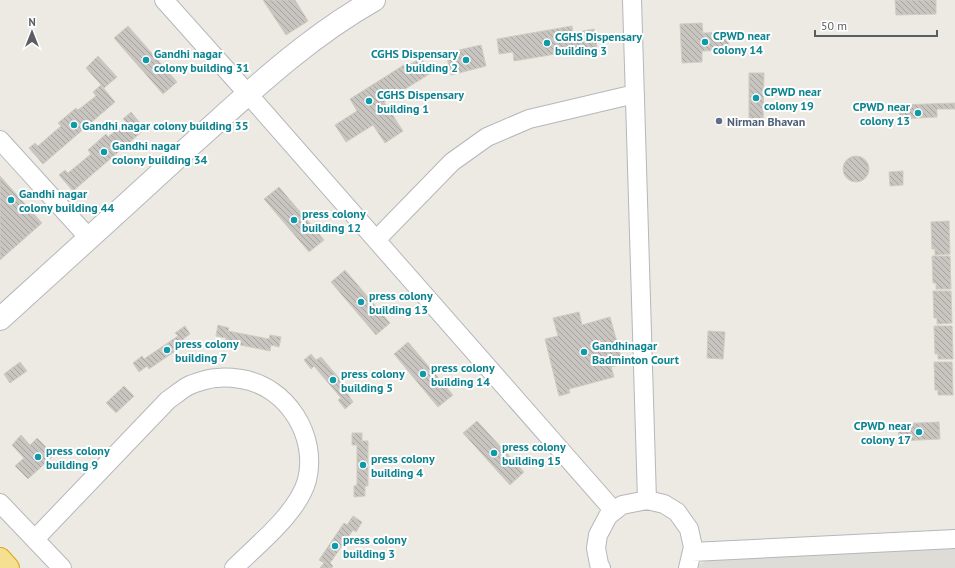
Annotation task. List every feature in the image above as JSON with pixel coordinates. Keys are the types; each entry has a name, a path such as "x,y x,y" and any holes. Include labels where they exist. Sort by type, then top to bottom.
{"highway":[{"path":"0,559 8,568"}],"street":[{"path":"164,0 614,511"},
{"path":"632,0 647,500"},
{"path":"0,319 248,94 310,42 360,3"},
{"path":"376,240 452,162 488,137 529,119 635,94"},
{"path":"0,140 89,238"},
{"path":"34,539 168,400 188,386 216,378 242,379 258,384 275,394 293,411 303,431 307,444 309,460 307,480 295,506 234,568"},
{"path":"601,568 596,548 598,535 608,516 622,505 647,500 664,504 677,512 689,529 693,547 690,560 955,539"},
{"path":"0,503 62,568"}],"shaded area":[{"path":"955,547 955,568 692,568 718,555"}],"building":[{"path":"263,0 295,0 308,21 286,35"},
{"path":"895,0 936,0 936,14 896,15"},
{"name":"CPWD near colony 14","path":"702,23 703,33 728,32 729,50 702,51 702,62 682,63 680,24"},
{"name":"Gandhi nagar colony building 31","path":"128,26 177,82 163,94 114,38"},
{"name":"CGHS Dispensary building 3","path":"572,26 573,33 594,29 597,47 514,61 513,52 499,54 497,39"},
{"name":"CGHS Dispensary building 2","path":"481,45 486,66 451,75 446,53"},
{"path":"98,56 117,77 104,88 86,68"},
{"name":"CGHS Dispensary building 1","path":"421,58 431,73 384,102 403,131 385,143 373,125 346,142 335,125 357,111 350,99 407,63 409,65"},
{"name":"CPWD near colony 19","path":"749,73 764,73 763,124 749,124"},
{"name":"Gandhi nagar colony building 35","path":"101,85 115,102 43,164 29,148 35,143 38,146 61,126 58,123 76,108 78,110 96,96 93,92"},
{"name":"CPWD near colony 13","path":"955,103 955,109 937,109 937,117 900,119 899,105"},
{"name":"Gandhi nagar colony building 34","path":"131,112 145,129 73,191 59,175 65,170 68,173 91,154 88,150 106,134 108,137 126,122 123,119"},
{"name":"CPWD near colony 13","path":"856,156 866,159 869,169 866,179 856,182 846,179 843,169 846,159"},
{"path":"903,171 903,185 890,186 889,172"},
{"name":"Gandhi nagar colony building 44","path":"0,176 42,223 0,260"},
{"name":"press colony building 12","path":"279,187 324,240 309,252 264,199"},
{"path":"949,221 950,254 935,255 935,249 932,249 931,222"},
{"path":"932,256 950,256 951,289 936,289 936,283 933,283"},
{"name":"press colony building 13","path":"345,270 390,323 376,335 331,282"},
{"path":"933,291 951,291 952,323 937,324 937,318 934,318"},
{"name":"Gandhinagar Badminton Court","path":"579,312 582,325 610,317 623,364 611,367 614,377 569,389 570,393 559,396 545,339 558,336 553,318"},
{"path":"218,325 229,328 228,331 269,339 270,335 281,337 279,347 271,345 270,351 226,342 226,338 216,336"},
{"name":"press colony building 7","path":"185,326 190,334 183,339 187,343 149,369 147,366 139,372 133,363 142,356 144,359 178,336 175,333"},
{"path":"934,326 952,326 953,359 938,359 938,354 935,354"},
{"path":"708,331 725,332 723,359 707,358"},
{"name":"press colony building 14","path":"408,342 453,395 438,407 394,354"},
{"name":"press colony building 5","path":"311,354 316,360 321,357 350,391 347,393 353,402 345,409 338,400 341,398 314,366 311,369 304,360"},
{"path":"20,362 27,371 10,383 4,374"},
{"path":"934,362 952,362 953,395 938,395 938,390 935,390"},
{"path":"124,386 134,396 116,413 106,403"},
{"name":"press colony building 15","path":"477,421 524,472 510,485 463,433"},
{"name":"CPWD near colony 17","path":"939,422 940,439 899,441 898,424"},
{"name":"press colony building 4","path":"352,433 362,433 362,441 368,441 368,486 365,486 365,496 354,497 354,486 357,485 357,445 352,445"},
{"name":"press colony building 9","path":"21,435 30,445 37,438 54,455 28,479 15,466 24,458 12,445"},
{"name":"press colony building 3","path":"353,516 362,522 356,532 353,530 330,563 333,566 332,568 320,568 324,563 319,560 344,523 347,525"}],"place":[{"name":"CPWD near colony 14","path":"705,42"},
{"name":"CGHS Dispensary building 3","path":"547,43"},
{"name":"Gandhi nagar colony building 31","path":"146,60"},
{"name":"CGHS Dispensary building 2","path":"466,60"},
{"name":"CPWD near colony 19","path":"756,98"},
{"name":"CGHS Dispensary building 1","path":"369,101"},
{"name":"CPWD near colony 13","path":"918,113"},
{"name":"Nirman Bhavan","path":"719,121"},
{"name":"Gandhi nagar colony building 35","path":"74,125"},
{"name":"Gandhi nagar colony building 34","path":"104,152"},
{"name":"Gandhi nagar colony building 44","path":"11,200"},
{"name":"press colony building 12","path":"294,220"},
{"name":"press colony building 13","path":"361,302"},
{"name":"press colony building 7","path":"167,350"},
{"name":"Gandhinagar Badminton Court","path":"584,352"},
{"name":"press colony building 14","path":"423,374"},
{"name":"press colony building 5","path":"333,380"},
{"name":"CPWD near colony 17","path":"919,432"},
{"name":"press colony building 15","path":"494,453"},
{"name":"press colony building 9","path":"38,457"},
{"name":"press colony building 4","path":"363,465"},
{"name":"press colony building 3","path":"335,546"}]}
